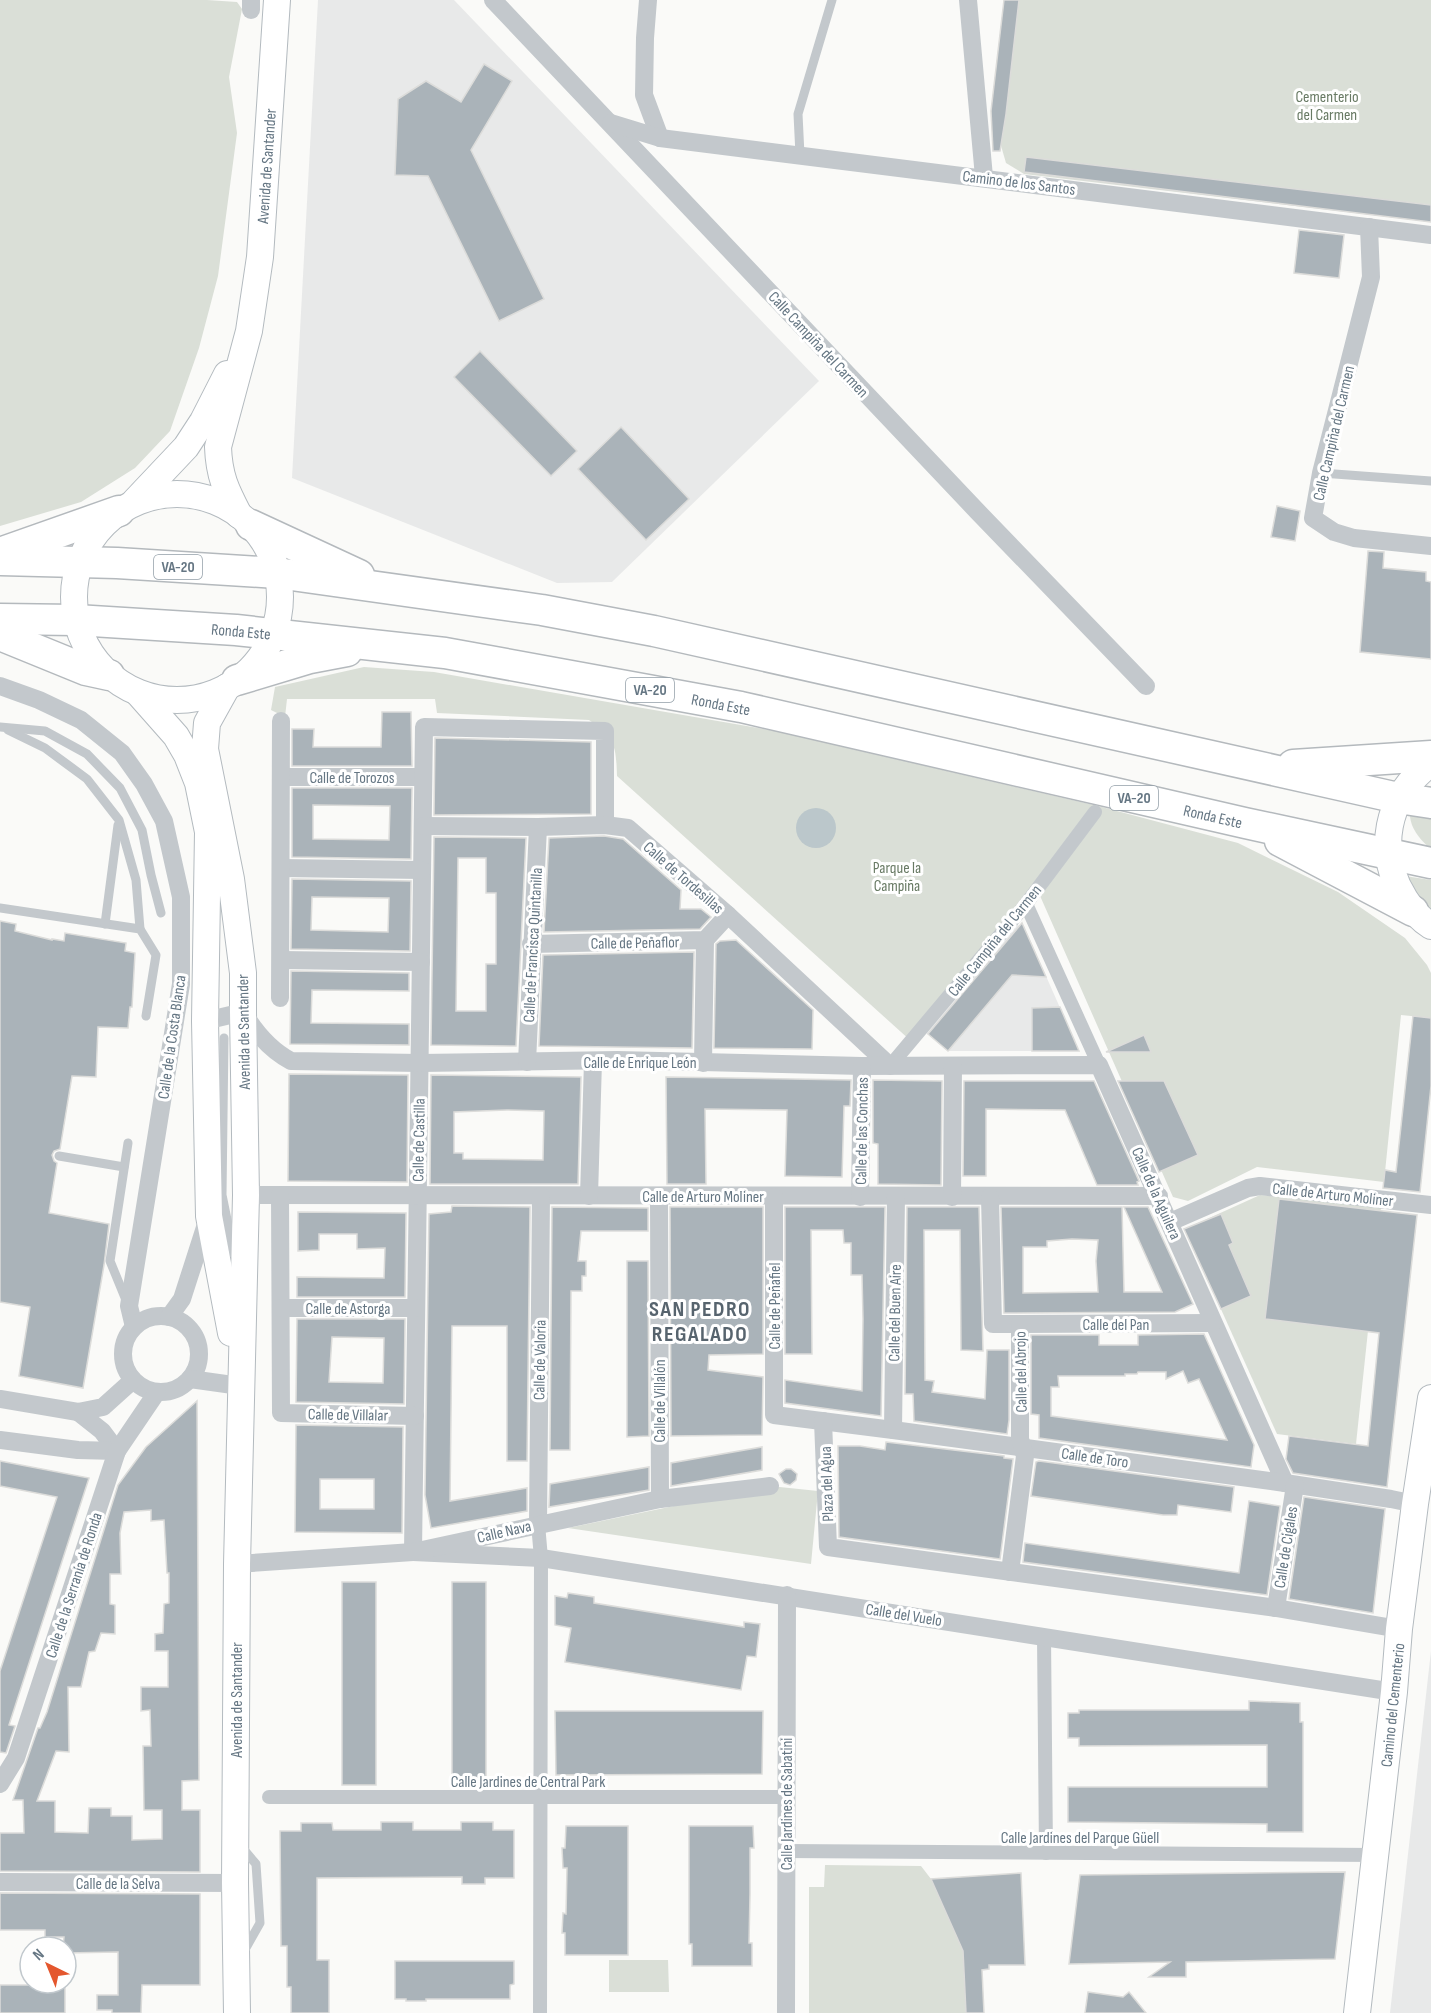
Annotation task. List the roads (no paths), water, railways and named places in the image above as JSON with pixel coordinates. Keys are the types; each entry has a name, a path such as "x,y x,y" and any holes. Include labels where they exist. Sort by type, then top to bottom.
{"highway":[{"path":"0,553 126,507"},
{"path":"245,520 384,587"},
{"name":"VA-20","path":"0,560 277,573 542,610 654,631 1398,798 1431,803"},
{"name":"Ronda Este","path":"0,620 76,620 273,633 446,653 741,707 1245,823 1431,863"},
{"path":"0,635 86,670 109,675"},
{"path":"232,683 310,658 372,646"},
{"path":"1266,767 1431,756"},
{"path":"1245,823 1425,923"}],"main road":[{"name":"Avenida de Santander","path":"237,2013 236,1966 246,1883 236,1839 237,1563 246,1195 243,973 231,879 205,749 207,723 232,683 251,668 263,653 273,633 280,601 277,573 269,550 245,520 224,486 219,467 218,447 249,331 260,257 277,0"},
{"name":"Avenida de Santander","path":"240,1386 209,1216 205,1021 208,832 198,783 187,755 176,736 138,693 109,675 88,650 76,620 74,591 79,562 93,536 126,507 186,447 203,421 249,331"},
{"path":"126,507 159,495 177,494 204,497 222,504 245,520"},
{"path":"138,693 179,700 199,698 232,683"},
{"path":"1425,923 1396,885 1388,855 1389,826 1398,798 1417,773 1431,763"},
{"name":"Camino del Cementerio","path":"1357,2013 1394,1692 1399,1629 1431,1398"}],"street":[{"name":"Calle Campiña del Carmen","path":"494,0 977,511 1146,686"},
{"path":"648,0 644,94 660,138"},
{"path":"968,0 984,177"},
{"name":"Camino de los Santos","path":"609,122 660,138 1431,235"},
{"name":"Calle Campiña del Carmen","path":"1369,227 1371,277 1321,473 1313,518 1334,532 1354,538 1431,546"},
{"name":"Calle de la Costa Blanca","path":"0,686 39,700 81,720 122,753 144,784 164,821 181,897 181,984 129,1306 134,1327"},
{"path":"280,721 282,777 280,998"},
{"name":"Calle de Castilla","path":"413,1552 424,727 605,731 605,825"},
{"name":"Calle de Torozos","path":"282,777 423,777"},
{"name":"Calle Campiña del Carmen","path":"890,1066 1026,904 1095,812"},
{"name":"Calle de Tordesillas","path":"423,826 605,825 628,828 728,915 890,1066"},
{"name":"Calle de Francisca Quintanilla","path":"527,1062 538,827"},
{"path":"281,868 422,870"},
{"name":"Calle de la Aguilera","path":"1026,904 1159,1196 1212,1323 1290,1484"},
{"path":"703,1062 705,940 728,915"},
{"name":"Calle de Peñaflor","path":"531,944 705,940"},
{"path":"281,960 421,962"},
{"path":"205,1021 243,1012"},
{"name":"Calle de Enrique León","path":"243,1012 256,1033 281,1056 291,1061 420,1063 617,1060 862,1066 1099,1065"},
{"path":"590,1196 593,1061"},
{"name":"Calle de las Conchas","path":"860,1197 862,1066"},
{"path":"952,1066 952,1197"},
{"name":"Calle de Arturo Moliner","path":"1170,1222 1248,1188 1260,1186 1431,1205"},
{"name":"Calle de Arturo Moliner","path":"246,1195 1159,1196"},
{"path":"280,1195 281,1308"},
{"name":"Calle de Valoria","path":"538,1524 541,1196"},
{"name":"Calle de Villalón","path":"659,1196 660,1499"},
{"name":"Calle del Buen Aire","path":"893,1430 896,1196"},
{"name":"Calle de Peñafiel","path":"774,1197 774,1415"},
{"name":"Calle del Abrojo","path":"990,1197 993,1324 1020,1324 1020,1440 1025,1456 1010,1572"},
{"name":"Avenida de Santander","path":"169,1317 182,1299 209,1216"},
{"name":"Calle de Astorga","path":"281,1308 416,1308"},
{"name":"Calle de Villalar","path":"281,1308 281,1413 415,1416"},
{"path":"153,1317 169,1317 188,1328 197,1342 198,1360 196,1370 190,1379 176,1389 157,1392 140,1386 133,1380 123,1362 123,1354 129,1334 134,1327 153,1317"},
{"name":"Calle del Pan","path":"1020,1324 1212,1323"},
{"path":"190,1379 240,1386"},
{"path":"0,1399 78,1412 103,1407 133,1380"},
{"name":"Calle de la Serranía de Ronda","path":"0,1784 117,1451 157,1392"},
{"path":"78,1412 102,1431 117,1451"},
{"name":"Calle de Toro","path":"774,1415 1290,1484 1415,1504"},
{"name":"Plaza del Agua","path":"823,1421 828,1547 1010,1572"},
{"path":"0,1440 78,1450 117,1451"},
{"name":"Calle de Cigales","path":"1276,1608 1290,1484"},
{"name":"Calle Nava","path":"237,1563 413,1552 660,1499 770,1486"},
{"path":"538,1524 541,1558 540,2013"},
{"name":"Calle del Vuelo","path":"413,1552 541,1558 1394,1692"},
{"path":"1010,1572 1276,1608 1399,1629"},
{"name":"Calle Jardines de Sabatini","path":"786,2013 787,1596"},
{"path":"1044,1636 1046,1853"},
{"name":"Calle Jardines de Central Park","path":"269,1797 786,1797"},
{"name":"Calle Jardines del Parque Güell","path":"785,1851 1375,1855"},
{"name":"Calle de la Selva","path":"0,1882 246,1883"}],"lane":[{"path":"800,155 798,114 832,0"},
{"path":"1321,473 1431,481"},
{"path":"0,727 45,748 87,779 119,820 136,880 140,929 156,955 146,1016"},
{"path":"0,727 45,731 87,754 120,788 142,830 161,913"},
{"path":"105,924 119,820"},
{"path":"0,908 140,929"},
{"path":"225,1038 222,1195 243,1297"},
{"path":"128,1143 110,1261 129,1306"},
{"path":"58,1156 124,1167"}],"district":[{"name":"SAN PEDRO REGALADO","path":"700,1320"}],"park label":[{"name":"Cementerio del Carmen","path":"1327,105"},
{"name":"Parque la Campiña","path":"897,876"}]}
